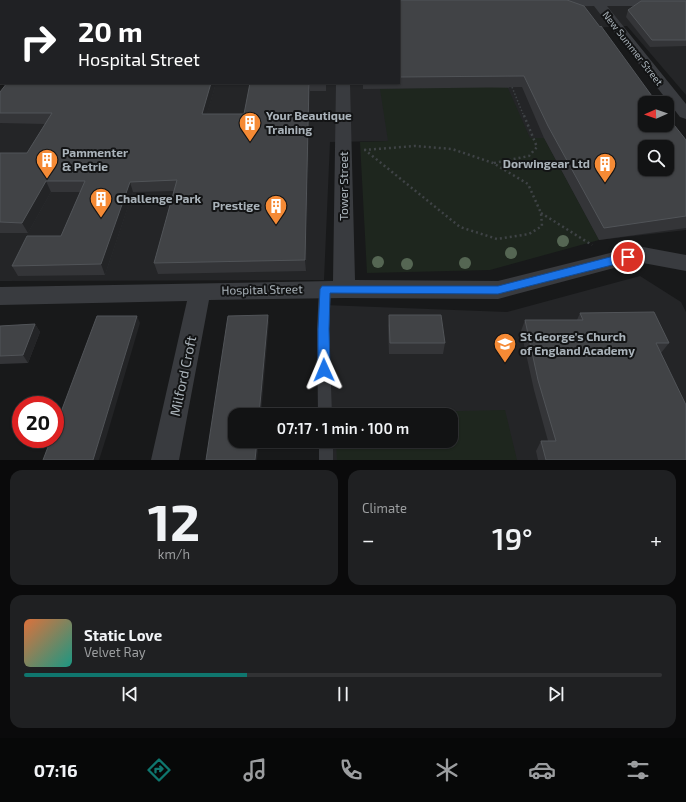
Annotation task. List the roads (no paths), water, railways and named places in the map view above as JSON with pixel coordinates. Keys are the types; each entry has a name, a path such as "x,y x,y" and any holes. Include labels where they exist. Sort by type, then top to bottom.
{"street":[{"path":"535,3 598,1 686,2"},
{"name":"New Summer Street","path":"598,1 602,9 686,114"},
{"name":"Tower Street","path":"335,289 343,84"},
{"name":"Hospital Street","path":"0,296 335,289 498,290 614,260 643,255 686,263"},
{"name":"Milford Croft","path":"166,460 200,291"}],"lane":[{"path":"325,408 323,329 335,289"},
{"path":"326,448 326,460"}],"place":[{"name":"Your Beautique Training","path":"250,142"},
{"name":"Pammenter & Petrie","path":"47,180"},
{"name":"Dorwingear Ltd","path":"605,184"},
{"name":"Challenge Park","path":"101,218"},
{"name":"Prestige","path":"276,226"},
{"name":"St George's Church of England Academy","path":"505,364"}]}
